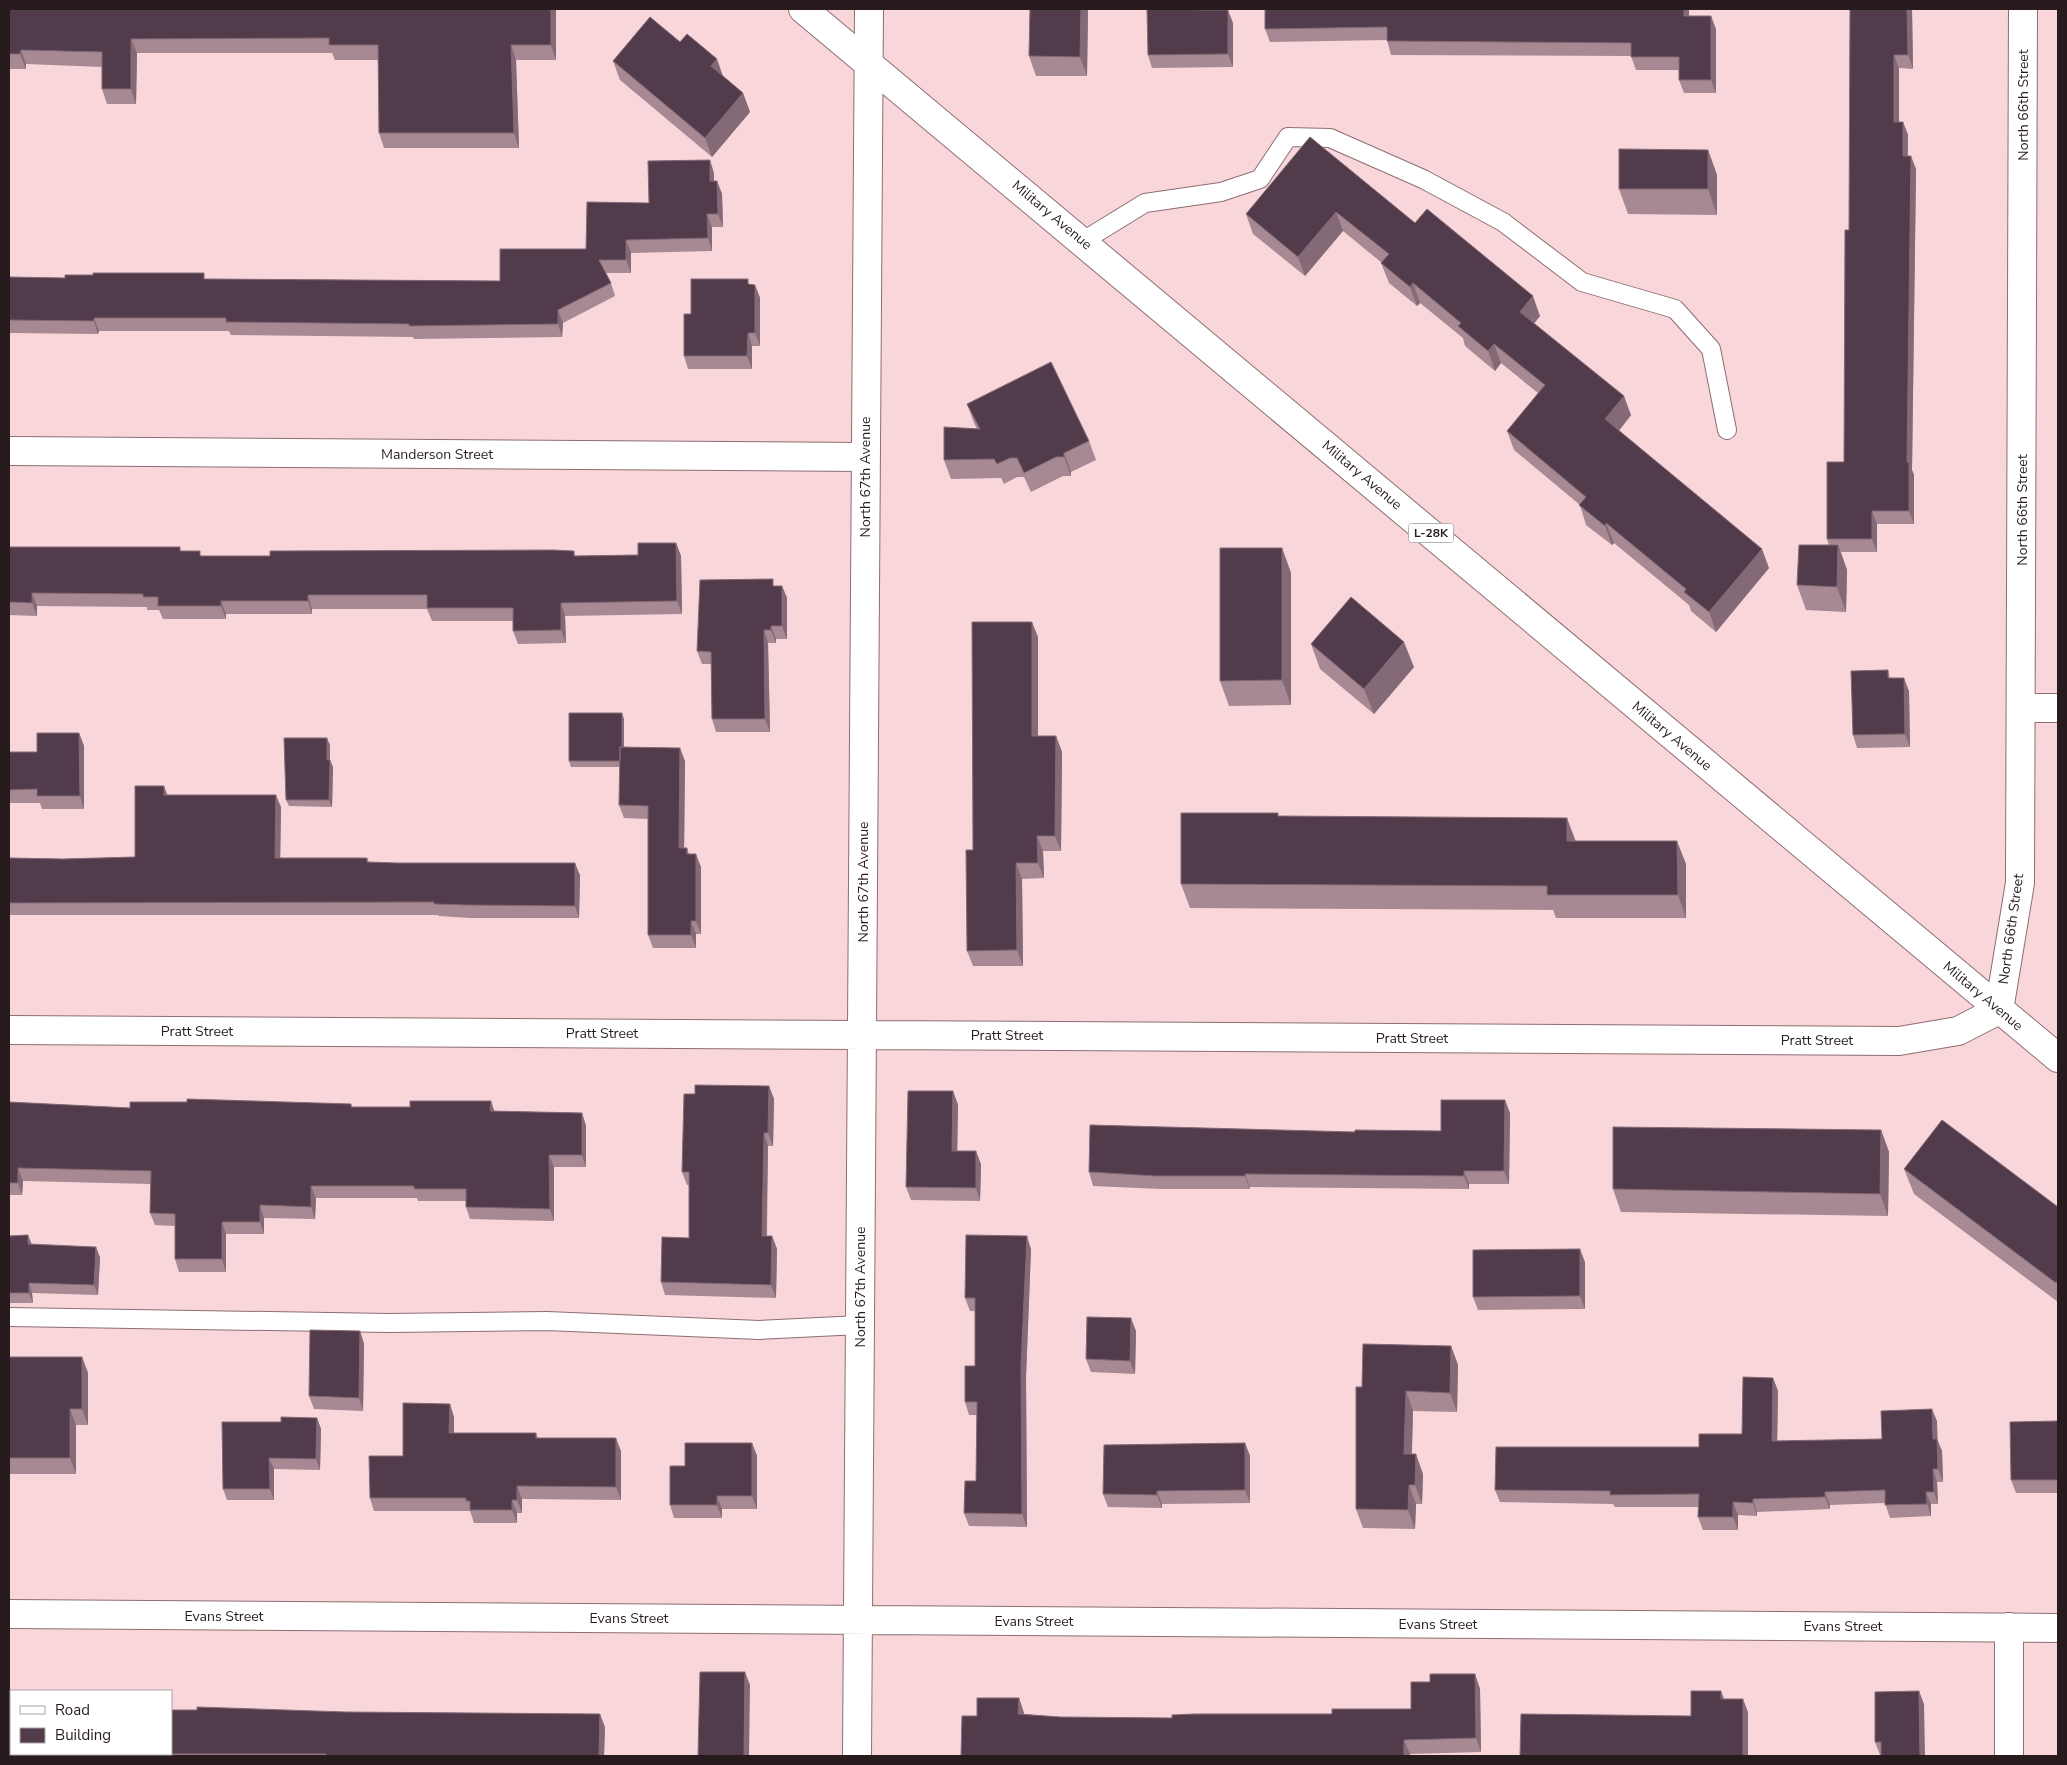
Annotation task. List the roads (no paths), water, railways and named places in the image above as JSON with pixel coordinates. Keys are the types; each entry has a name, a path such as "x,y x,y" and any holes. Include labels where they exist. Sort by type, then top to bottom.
{"street":[{"name":"Military Avenue","path":"804,9 2058,1058"},
{"name":"North 67th Avenue","path":"857,1756 864,457 870,65 869,9"},
{"name":"North 66th Street","path":"1999,1010 2020,883 2023,9"},
{"name":"Manderson Street","path":"9,451 864,457"},
{"path":"2021,708 2058,708"},
{"name":"Pratt Street","path":"9,1030 1899,1041 1958,1031 1999,1010"},
{"name":"Evans Street","path":"9,1614 2058,1628"},
{"path":"2009,1627 2009,1756"}],"lane":[{"path":"1083,241 1145,203 1221,192 1260,179 1288,137 1330,138 1423,180 1503,222 1582,282 1675,309 1711,349 1727,430"},
{"path":"9,1317 389,1323 547,1321 759,1330 860,1325"}]}
